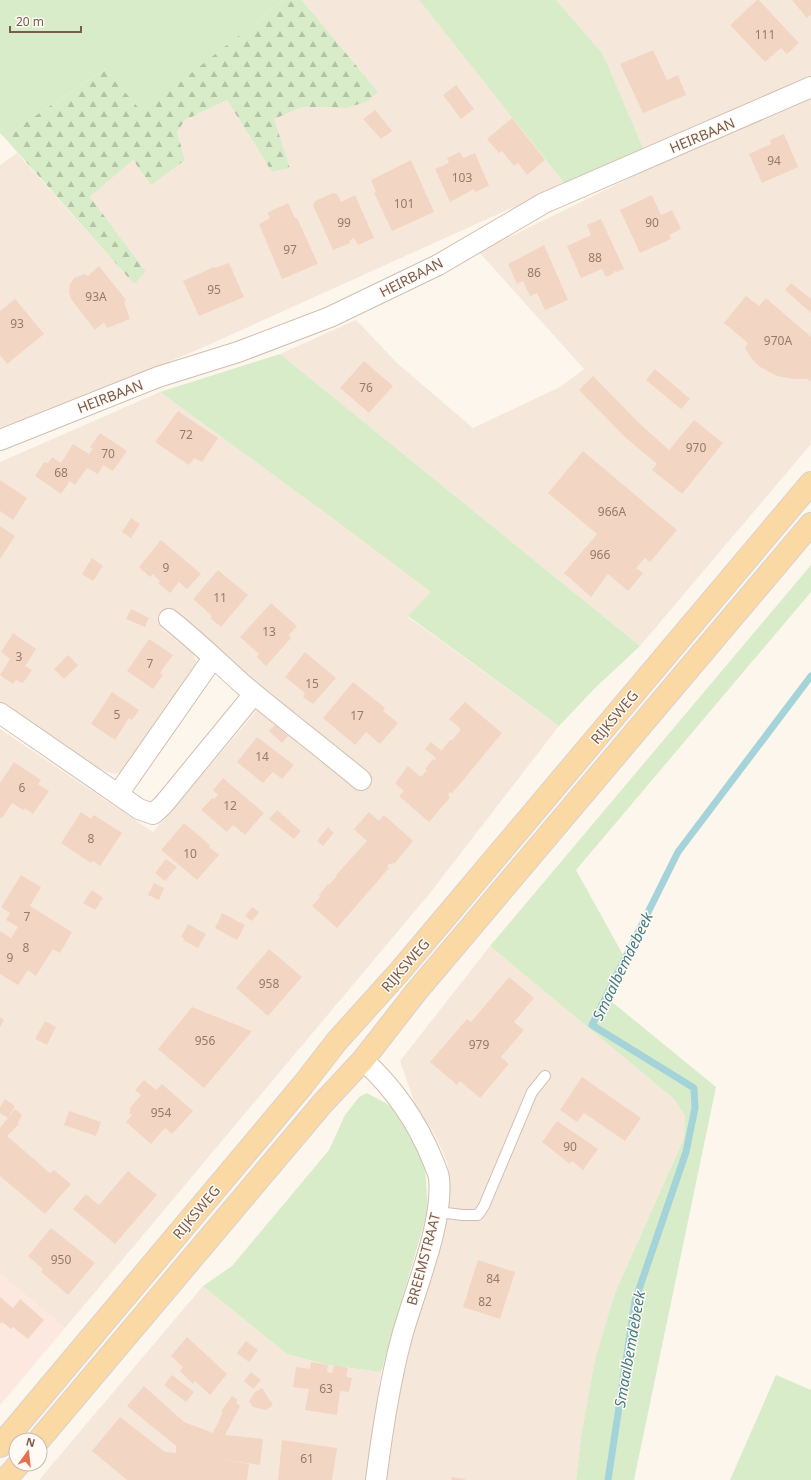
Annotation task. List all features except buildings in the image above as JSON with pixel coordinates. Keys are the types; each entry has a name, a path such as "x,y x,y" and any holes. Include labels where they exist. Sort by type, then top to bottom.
{"main road":[{"name":"RIJKSWEG","path":"0,1446 302,1086 337,1041 400,971 811,483"},
{"name":"RIJKSWEG","path":"46,1432 316,1110 363,1060 416,992 811,524"},
{"path":"5,1480 12,1472"}],"street":[{"name":"HEIRBAAN","path":"0,440 158,377 238,352 330,317 438,264 544,204 811,87"},
{"path":"169,619 198,642 213,658 254,694 361,780"},
{"path":"118,794 213,658"},
{"path":"0,714 139,809 153,814 163,805 254,694"},
{"name":"BREEMSTRAAT","path":"363,1060 382,1077 398,1099 427,1146 439,1177 438,1212 400,1341 382,1432 376,1480"}],"lane":[{"path":"438,1212 463,1216 478,1215 484,1206 532,1092 546,1076"}],"shaded area":[{"path":"302,0 419,0 565,184 197,350 0,433 0,165 17,153 134,284 146,272 90,197 133,160 151,184 185,160 177,132 185,120 227,100 272,172 290,167 273,119 302,107 346,108 378,92"},
{"path":"556,0 811,0 811,77 644,150 603,54"},
{"path":"811,95 811,444 640,646 280,354 356,320 398,364 473,428 560,387 584,369 479,252 642,172"},
{"path":"160,392 431,592 408,617 559,726 430,893 65,1328 0,1274 0,729 153,832 270,695 173,609 161,628 193,653 196,662 191,679 126,771 114,774 97,768 0,704 0,462"},
{"path":"490,946 674,1099 685,1116 684,1138 615,1293 581,1438 576,1480 384,1480 406,1346 446,1217 450,1184 447,1162 435,1135 415,1104 400,1061"},
{"path":"0,1274 65,1328 0,1405"},
{"path":"203,1286 287,1354 328,1365 381,1372 368,1480 39,1480 46,1472 48,1472 48,1469"}],"green space":[{"path":"0,0 284,0 142,113 105,69 4,137 0,133"},
{"path":"284,0 302,0 378,92 366,102 346,108 302,107 274,119 290,168 272,172 227,100 185,120 177,132 185,160 151,185 133,160 90,197 146,272 134,284 4,137 105,69 142,112"},
{"path":"419,0 556,0 603,54 644,150 565,184"},
{"path":"280,354 640,646 595,688 559,726 408,616 431,592 160,392"},
{"path":"811,565 811,592 576,870 627,962 612,1002 716,1087 634,1480 576,1480 581,1438 595,1360 615,1293 684,1138 685,1116 674,1099 490,946"},
{"path":"367,1093 389,1105 403,1121 425,1167 428,1210 381,1372 328,1365 287,1354 203,1286 232,1266 329,1150 345,1115 359,1097"},
{"path":"776,1375 811,1390 811,1480 730,1480"}],"waterway":[{"name":"Smaalbemdebeek","path":"608,1480 635,1301 686,1152 695,1108 694,1088 592,1025 678,852 811,676"}]}
